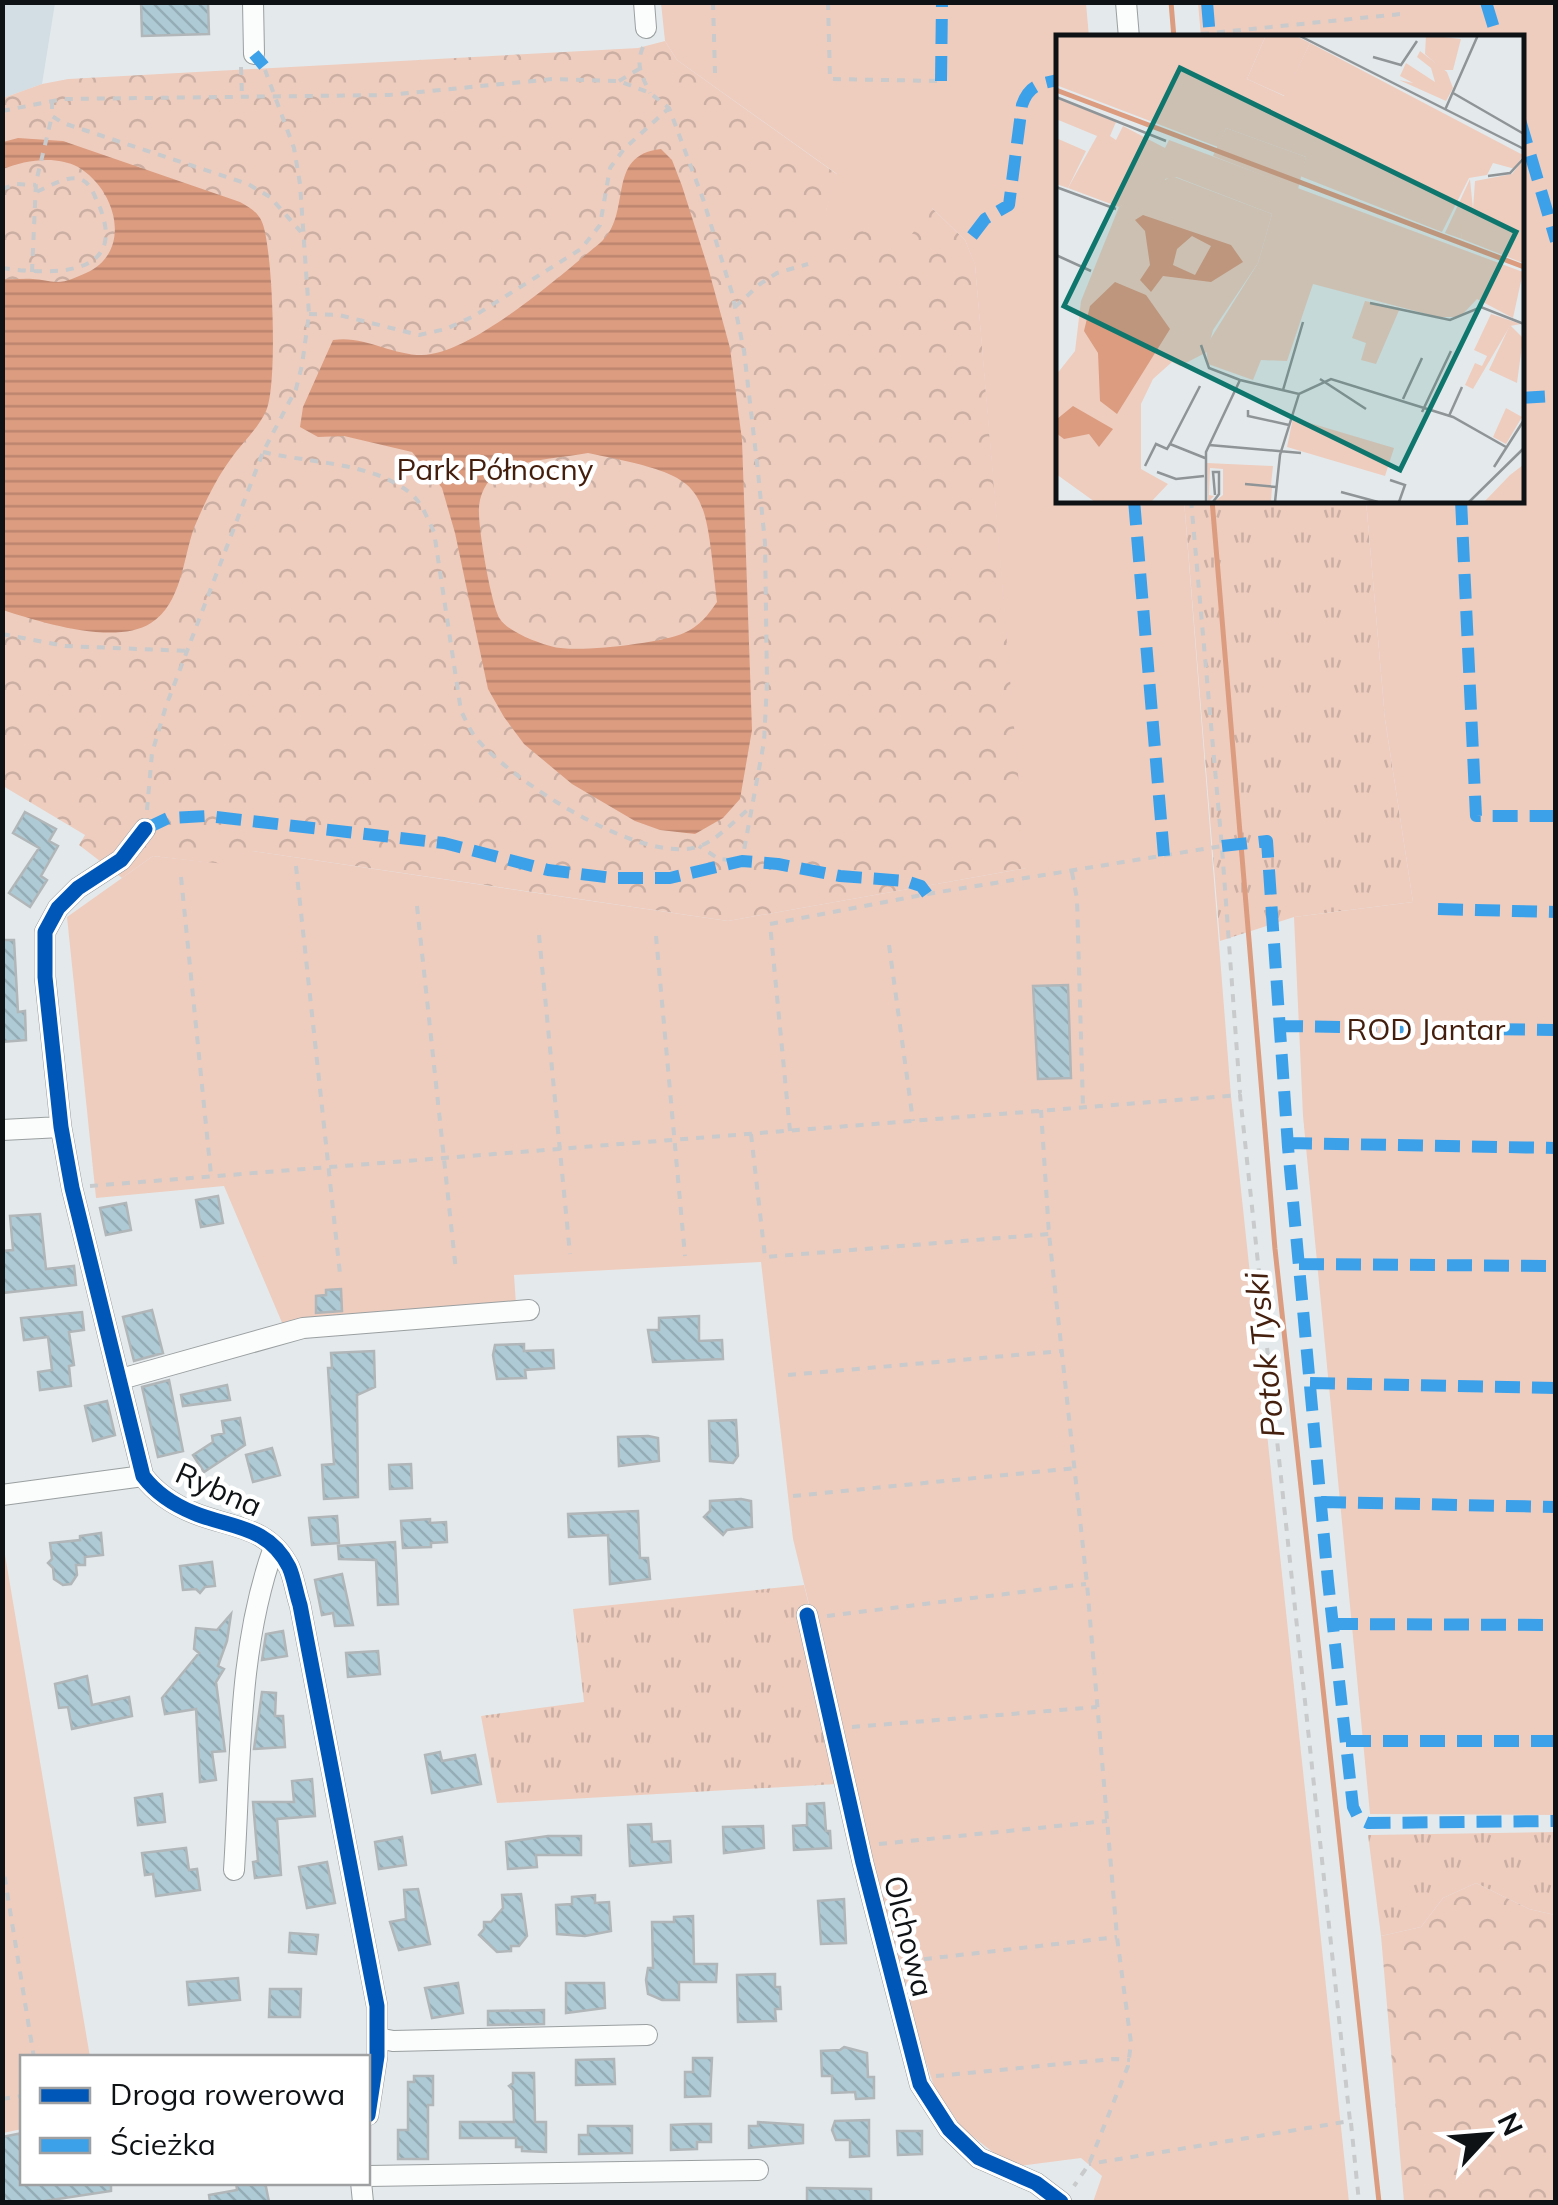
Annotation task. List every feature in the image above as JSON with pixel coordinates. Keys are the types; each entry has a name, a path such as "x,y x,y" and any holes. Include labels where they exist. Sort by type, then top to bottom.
{"street":[{"path":"253,2 259,60"},
{"path":"644,2 646,28"},
{"path":"1126,2 1129,35"},
{"name":"Rybna","path":"145,829 121,860 78,888 58,908 45,932 45,977 61,1126 72,1188 142,1476 156,1492 195,1514 246,1527 274,1547 288,1566 300,1605 372,1975 378,2038 370,2100"},
{"path":"2,1130 61,1126"},
{"path":"121,1379 303,1328 529,1310"},
{"path":"2,1495 142,1476"},
{"path":"234,1870 248,1664 257,1594 274,1547"},
{"name":"Olchowa","path":"807,1617 896,1997 924,2094 948,2129 979,2158 1066,2196"},
{"path":"378,2038 394,2041 648,2035"},
{"path":"370,2176 758,2170"}],"path":[{"path":"713,2 714,74"},
{"path":"828,2 830,78 941,81"},
{"path":"1201,34 1402,14"},
{"path":"646,28 638,59 650,93"},
{"path":"145,829 152,753 166,706 263,452 296,388 308,314 294,148 277,97 259,60"},
{"path":"619,81 639,69"},
{"path":"2,111 52,101 389,95 553,78 619,81 650,93 668,108 703,199 735,307 744,351 765,543 764,742 742,862 719,859 700,846"},
{"path":"32,272 36,184 52,101"},
{"path":"308,314 339,314 419,336 474,316 581,248 600,225 610,168 624,149 668,108"},
{"path":"50,119 248,184 270,197 303,234"},
{"path":"2,268 65,272 86,267 106,242 107,222 85,182 77,178 61,181 36,192"},
{"path":"2,189 36,184"},
{"path":"735,307 760,284 808,264"},
{"path":"263,452 378,476 408,492 422,506 434,532 462,712 474,736 504,765 582,817 638,844 678,850 700,846 754,804"},
{"path":"1191,502 1240,1095 1359,2202"},
{"path":"2,634 64,646 190,651"},
{"path":"790,1131 770,924 1222,846"},
{"path":"296,866 340,1274"},
{"path":"1072,870 1077,899 1083,1107"},
{"path":"181,876 212,1176"},
{"path":"418,906 456,1270"},
{"path":"538,935 570,1254"},
{"path":"656,936 685,1256"},
{"path":"889,945 913,1121"},
{"path":"72,1188 1240,1095"},
{"path":"1040,1110 1049,1234 1087,1584 1116,1937 1131,2043 1130,2060 1088,2164 1066,2196"},
{"path":"750,1134 765,1257 1049,1234"},
{"path":"788,1375 1062,1351"},
{"path":"792,1496 1076,1468"},
{"path":"807,1617 1087,1584"},
{"path":"849,1727 1097,1707"},
{"path":"860,1846 1108,1820"},
{"path":"2,1861 34,2055"},
{"path":"902,1962 1116,1937"},
{"path":"934,2076 1130,2060"},
{"path":"1088,2164 1350,2121"}],"shaded area":[{"path":"3,2 55,3 42,84 3,98"},
{"path":"18,138 63,141 240,202 258,215 266,236 273,347 266,411 210,493 169,604 151,623 136,630 77,630 3,610 3,279 72,279 101,263 114,236 110,205 102,190 78,167 40,160 3,169 3,142"},
{"path":"661,149 672,160 682,186 730,348 742,440 752,730 740,799 723,818 695,834 660,830 635,821 572,784 524,744 488,689 442,488 412,452 344,436 318,437 300,427 303,407 333,340 356,340 422,355 442,352 490,328 600,243 616,217 626,174 632,162","holes":["588,453 679,479 693,492 708,531 717,602 714,607 699,624 684,633 620,646 566,649 533,640 510,628 497,611 483,551 479,507 486,485 508,468 542,460"]}],"green space":[{"path":"661,3 1086,3 1089,35 1056,35 1056,502 1184,502 1231,1096 1349,2202 1093,2202 1102,2176 1081,2158 1019,2166 999,2157 962,2128 935,2089 909,2012 793,1539 761,1262 514,1275 516,1304 283,1325 224,1186 96,1198 67,917 153,856 251,867 252,851 728,921 1026,868 975,265 965,240 932,208 905,243 823,220 837,174 677,60 665,41"},
{"name":"ROD Jantar","path":"1198,3 1555,3 1555,1815 1370,1814 1303,1116 1294,917 1413,902 1385,719 1366,502 1523,502 1523,35 1201,35"},
{"name":"Park Północny","path":"665,41 677,60 838,175 826,211 932,208 965,240 975,264 1027,868 728,921 253,851 252,868 153,856 122,878 79,845 85,835 3,786 3,98 68,79 638,48"},
{"path":"1184,502 1366,502 1385,719 1413,902 1294,917 1220,941"},
{"path":"2,1537 90,2055 20,2055 20,2129 3,2133"},
{"path":"804,1585 854,1789 837,1784 497,1803 481,1716 584,1702 573,1609"},
{"path":"1555,1832 1555,1915 1529,1909 1476,1883 1443,1898 1421,1927 1381,1936 1368,1835"},
{"path":"1476,1883 1529,1909 1555,1915 1555,2202 1404,2202 1381,1936 1421,1927 1443,1898"}],"building":[{"path":"141,2 208,2 209,34 142,36"},
{"path":"25,812 56,829 49,841 58,846 41,876 47,880 30,907 9,893 39,848 13,833"},
{"path":"2,940 14,940 18,1012 25,1011 26,1040 2,1042"},
{"path":"1068,985 1071,1078 1038,1079 1033,986"},
{"path":"218,1196 223,1223 201,1227 196,1200"},
{"path":"126,1203 131,1230 106,1235 100,1208"},
{"path":"40,1214 46,1269 74,1266 76,1285 2,1293 2,1251 13,1250 10,1216"},
{"path":"341,1289 342,1311 316,1313 316,1296 326,1295 326,1290"},
{"path":"152,1310 163,1353 134,1361 123,1317"},
{"path":"82,1312 84,1330 69,1332 74,1365 69,1366 71,1386 40,1390 38,1372 52,1370 48,1337 24,1340 21,1318"},
{"path":"699,1316 699,1341 722,1340 723,1359 653,1362 648,1330 659,1330 659,1318"},
{"path":"524,1344 524,1351 553,1350 554,1368 525,1370 526,1378 497,1379 495,1345"},
{"path":"374,1351 375,1387 357,1395 358,1497 324,1499 322,1465 334,1464 328,1368 332,1368 331,1353"},
{"path":"169,1380 183,1451 158,1457 142,1387"},
{"path":"227,1385 230,1400 183,1406 181,1395"},
{"path":"107,1401 115,1435 93,1441 85,1406"},
{"path":"240,1418 245,1445 204,1472 193,1455 213,1442 212,1436 224,1433 222,1421"},
{"path":"736,1420 738,1456 733,1463 710,1461 709,1421"},
{"path":"618,1437 658,1438 659,1461 619,1466"},
{"path":"272,1448 280,1475 253,1482 246,1455"},
{"path":"411,1464 412,1488 390,1489 389,1465"},
{"path":"710,1501 751,1501 752,1527 727,1530 723,1535 704,1517 710,1511"},
{"path":"638,1511 640,1558 648,1558 650,1579 610,1584 608,1535 569,1537 568,1514"},
{"path":"337,1516 339,1543 312,1545 309,1518"},
{"path":"430,1519 430,1523 446,1522 447,1542 403,1548 401,1521"},
{"path":"101,1533 103,1555 85,1557 85,1565 76,1565 77,1575 71,1584 63,1585 54,1579 48,1563 52,1559 50,1543"},
{"path":"395,1542 398,1604 378,1605 376,1560 339,1559 338,1546"},
{"path":"212,1562 215,1586 205,1587 200,1593 196,1589 183,1590 180,1566"},
{"path":"342,1574 353,1625 335,1626 333,1613 322,1615 315,1580"},
{"path":"231,1614 218,1666 224,1669 216,1682 225,1751 212,1752 216,1780 200,1782 196,1709 165,1714 162,1698 199,1653 194,1649 196,1628 217,1630"},
{"path":"283,1631 287,1656 262,1660 266,1634"},
{"path":"378,1651 380,1674 348,1677 346,1653"},
{"path":"87,1676 92,1705 129,1697 132,1716 72,1729 68,1707 59,1708 55,1684"},
{"path":"262,1692 276,1693 275,1716 283,1716 285,1747 254,1749"},
{"path":"440,1752 442,1761 475,1755 481,1784 432,1793 425,1755"},
{"path":"312,1779 315,1816 277,1819 281,1875 255,1878 253,1862 258,1861 253,1802 294,1802 292,1781"},
{"path":"162,1794 165,1822 138,1825 135,1798"},
{"path":"824,1803 831,1848 794,1850 793,1826 807,1825 807,1804"},
{"path":"651,1824 652,1842 670,1841 671,1862 630,1866 628,1825"},
{"path":"763,1826 764,1848 724,1853 723,1827"},
{"path":"581,1836 581,1855 536,1855 537,1867 508,1869 506,1842"},
{"path":"402,1837 406,1865 379,1869 375,1842"},
{"path":"186,1848 189,1870 197,1869 200,1890 156,1896 153,1874 145,1875 142,1853"},
{"path":"327,1862 335,1903 307,1908 299,1867"},
{"path":"418,1889 430,1944 399,1950 390,1922 406,1919 404,1890"},
{"path":"521,1894 527,1936 519,1946 511,1946 511,1951 497,1952 479,1935 484,1922 491,1922 503,1908 502,1895"},
{"path":"595,1895 595,1903 609,1902 611,1931 585,1936 557,1934 556,1905 572,1904 572,1897"},
{"path":"844,1899 846,1943 821,1944 818,1901"},
{"path":"693,1916 694,1964 717,1964 716,1982 679,1982 679,2000 662,2000 648,1994 648,1968 653,1968 652,1922 674,1922 674,1917"},
{"path":"290,1933 318,1935 316,1954 289,1952"},
{"path":"775,1974 781,2009 775,2009 776,2021 738,2022 737,1975"},
{"path":"238,1978 240,2000 189,2005 187,1982"},
{"path":"458,1983 463,2013 432,2018 425,1988"},
{"path":"566,1983 604,1983 605,2008 566,2013"},
{"path":"270,1989 301,1989 300,2017 269,2017"},
{"path":"544,2010 544,2024 488,2025 488,2011"},
{"path":"844,2047 867,2053 868,2077 874,2077 874,2098 856,2099 855,2092 832,2093 832,2076 822,2076 821,2051"},
{"path":"693,2058 712,2058 710,2096 685,2097 685,2072 693,2072"},
{"path":"614,2059 615,2084 576,2085 576,2060"},
{"path":"513,2073 534,2073 535,2122 546,2122 546,2152 522,2151 522,2147 516,2147 516,2138 460,2138 460,2122 514,2122 513,2090 509,2086"},
{"path":"414,2076 433,2076 433,2105 428,2105 428,2159 398,2159 398,2130 408,2130 408,2082 414,2082"},
{"path":"869,2120 869,2156 850,2157 850,2140 836,2140 832,2130 835,2121"},
{"path":"758,2122 803,2125 803,2143 749,2148 749,2126 758,2126"},
{"path":"711,2124 711,2142 697,2142 697,2149 671,2150 671,2125"},
{"path":"588,2126 632,2126 632,2153 579,2154 579,2135 588,2135"},
{"path":"897,2131 922,2131 922,2154 898,2155"},
{"path":"20,2133 20,2185 111,2185 111,2191 38,2202 2,2202 2,2137"},
{"path":"236,2185 266,2185 269,2202 210,2202 209,2195 237,2190"},
{"path":"807,2188 871,2189 871,2202 807,2202"}],"waterway":[{"name":"Potok Tyski","path":"1171,2 1174,35"},
{"name":"Potok Tyski","path":"1212,502 1275,1249 1379,2202"}],"marked path":[{"path":"941,81 942,2"},
{"path":"1207,2 1210,35"},
{"path":"1486,2 1496,35"},
{"path":"254,54 264,66"},
{"path":"972,236 985,219 1009,205 1025,98 1036,86 1056,80"},
{"path":"1523,130 1556,241"},
{"path":"1523,398 1556,396"},
{"path":"1134,502 1164,856"},
{"path":"1461,502 1476,816 1556,816"},
{"path":"145,829 168,818 207,816 444,843 548,870 613,878 670,878 742,861 840,876 906,881 921,886 927,894"},
{"path":"1222,846 1267,841 1288,1147 1353,1807 1359,1819 1368,1823 1556,1821"},
{"path":"1438,909 1556,912"},
{"path":"1278,1026 1556,1030"},
{"path":"1287,1143 1556,1148"},
{"path":"1299,1264 1556,1266"},
{"path":"1310,1383 1556,1388"},
{"path":"1321,1502 1556,1507"},
{"path":"1333,1624 1556,1625"},
{"path":"1346,1741 1556,1741"}],"cycle path":[{"path":"145,829 121,860 78,888 58,908 45,932 45,977 61,1127 72,1188 143,1476 179,1506 259,1535 280,1553 292,1576 377,2006 377,2056 370,2102"},
{"path":"807,1615 863,1863 920,2084 949,2129 979,2158 1036,2183 1061,2202"}]}
